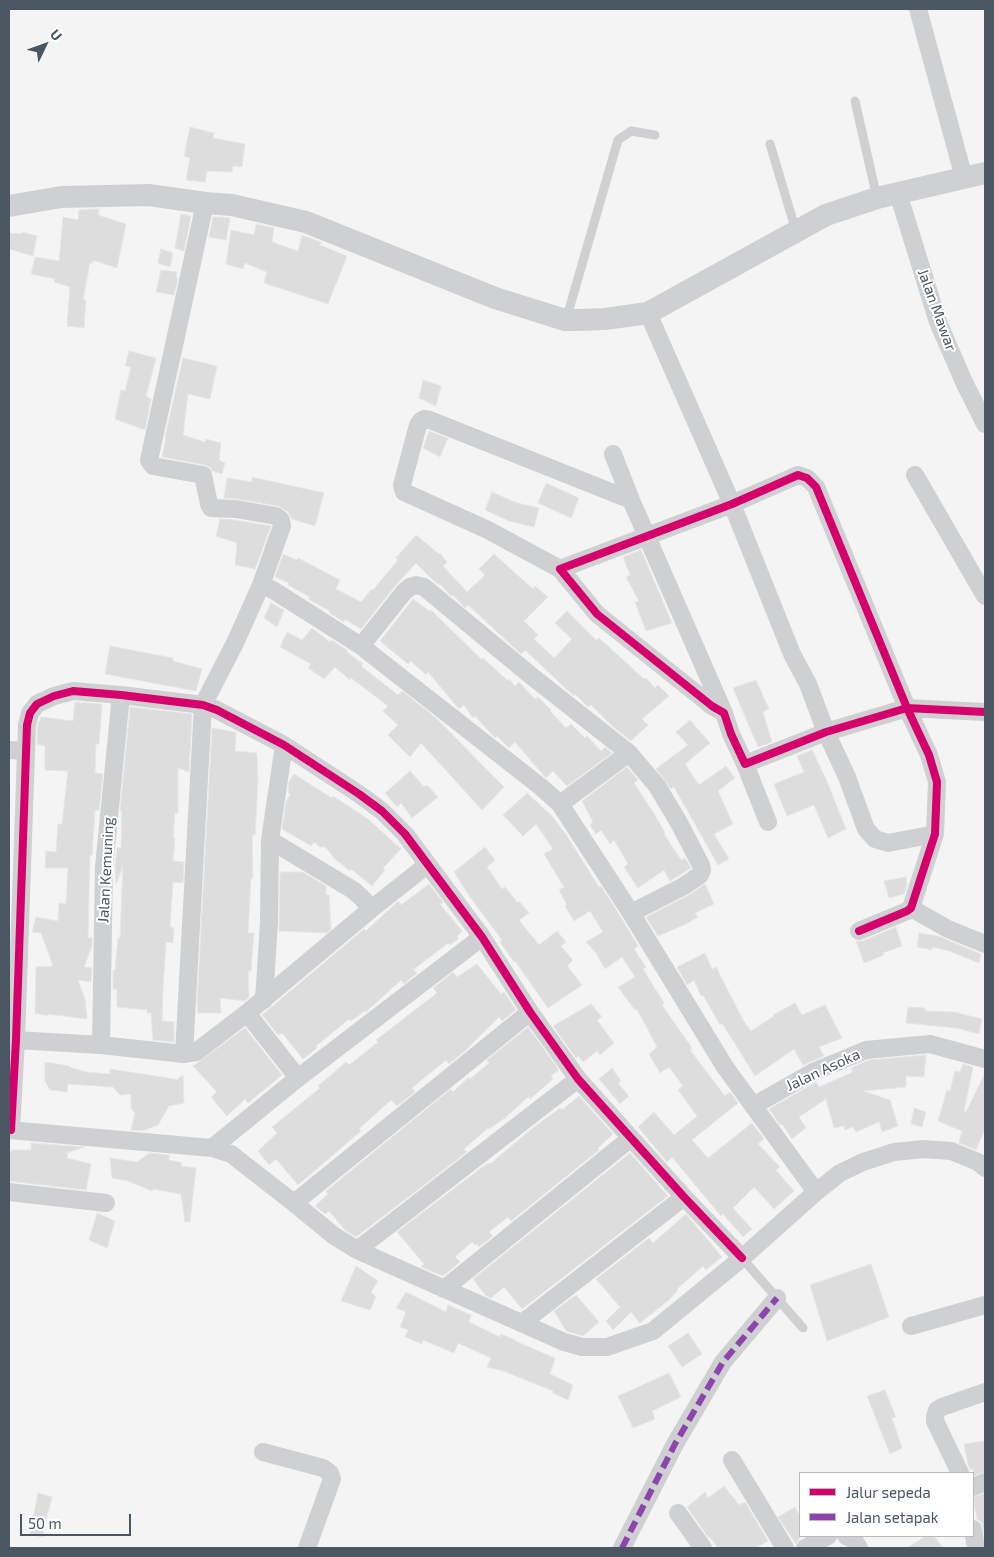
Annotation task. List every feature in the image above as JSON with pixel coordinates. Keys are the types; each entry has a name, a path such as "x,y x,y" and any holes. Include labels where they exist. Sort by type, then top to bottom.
{"street":[{"path":"9,206 61,197 149,195 232,205 306,222 495,298 566,320 605,319 648,313 826,215 887,196 975,175 918,9"},
{"name":"Jalan Mawar","path":"887,196 938,322 983,416"},
{"path":"184,1054 203,705 235,643 261,585 282,526 281,520 276,516 236,509 211,508 203,475 153,466 149,460 205,203"},
{"path":"648,313 732,504 786,639 808,684 826,732 847,777 866,829 875,839 888,843 935,834"},
{"path":"631,500 424,419 418,425 402,485 404,492 488,530 560,569 596,614 712,706 724,713"},
{"path":"613,454 631,500 724,713 768,822"},
{"path":"560,569 732,504 798,475 807,478 816,488 907,708 929,755 937,782 935,834 911,908 859,931"},
{"path":"916,475 985,596"},
{"path":"261,585 273,590 361,646 542,787 560,804 631,913 725,1068 816,1192"},
{"path":"361,646 404,592 416,585 424,587 529,674 629,753 657,786 678,821 702,870 700,875 684,886 631,913"},
{"path":"742,1258 684,1197 578,1079 530,1012 482,937 404,834 382,811 284,746 217,710 203,705 73,691 54,696 37,704 30,713 27,726 14,949 16,1040 10,1130 212,1148 231,1154 333,1235 357,1250 522,1324 564,1342 582,1347 607,1347 653,1331 742,1258 816,1192 840,1173 863,1162 894,1152 924,1149 951,1151 978,1162 985,1168"},
{"name":"Jalan Kemuning","path":"101,1045 104,868 121,695"},
{"path":"745,764 826,732 907,708 985,712"},
{"path":"264,1000 269,922 270,840 284,746"},
{"path":"9,750 26,751"},
{"path":"560,804 629,753"},
{"path":"270,840 353,890 370,910"},
{"path":"16,1040 101,1045 184,1054 196,1052 264,1000 370,910 428,865"},
{"path":"911,908 948,929 985,944"},
{"path":"212,1148 298,1078 482,937"},
{"path":"294,1203 530,1012"},
{"path":"247,1013 298,1078"},
{"name":"Jalan Asoka","path":"753,1106 813,1072 866,1050 930,1044 985,1059"},
{"path":"357,1250 578,1079"},
{"path":"444,1289 631,1138"},
{"path":"9,1192 106,1203"},
{"path":"522,1324 684,1197"},
{"path":"622,1548 675,1444 723,1362 778,1298"},
{"path":"911,1326 985,1305"},
{"path":"960,1472 935,1421 935,1416 937,1410 942,1407 985,1392"},
{"path":"263,1452 323,1468 330,1473 332,1479 307,1548"},
{"path":"732,1460 785,1548"},
{"path":"678,1513 703,1548"},
{"path":"974,1535 976,1548"},
{"path":"805,1548 826,1537"},
{"path":"848,1537 854,1540 860,1548"}],"lane":[{"path":"855,101 887,196"},
{"path":"566,320 618,140 630,131 655,135"},
{"path":"770,144 796,231"},
{"path":"742,1258 803,1328"}],"building":[{"path":"190,127 214,133 213,138 245,144 242,167 233,166 232,172 207,171 205,182 186,180 190,158 184,156"},
{"path":"99,209 98,215 126,224 117,268 93,260 93,263 90,263 83,300 86,300 84,328 67,326 70,287 54,282 55,279 31,274 35,257 59,261 63,217 78,220 79,210"},
{"path":"181,214 191,216 184,251 175,248"},
{"path":"213,217 230,218 226,240 209,237"},
{"path":"256,224 274,228 272,242 298,251 302,235 321,242 320,245 347,256 328,304 264,283 267,272 245,263 243,269 226,264 231,230 254,235"},
{"path":"22,232 37,236 33,256 9,249 9,233 21,234"},
{"path":"161,249 173,253 170,267 158,263"},
{"path":"161,270 177,272 176,277 178,278 174,295 156,292"},
{"path":"129,351 156,358 146,396 151,399 145,430 115,419 121,390 125,391 131,367 125,366"},
{"path":"183,358 217,366 210,399 188,394 183,435 205,442 206,439 221,443 219,460 225,463 222,474 212,471 210,467 205,465 162,457"},
{"path":"423,380 441,386 436,406 419,398"},
{"path":"429,431 448,438 440,457 423,448"},
{"path":"252,477 324,493 315,526 292,519 288,512 278,506 224,498 227,478 252,482"},
{"path":"546,483 579,498 571,518 538,503"},
{"path":"492,492 517,503 539,508 534,527 509,521 485,510"},
{"path":"220,519 271,526 255,569 235,565 237,543 216,536"},
{"path":"416,535 440,553 447,562 443,566 467,592 485,575 479,569 494,554 533,589 535,586 548,597 524,621 538,635 534,639 554,658 572,639 555,623 567,611 596,640 599,638 644,679 646,678 655,688 658,685 669,696 642,719 648,725 631,741 612,726 591,705 588,707 575,694 574,696 525,650 521,654 468,605 465,608 416,563 361,629 345,619 344,622 329,613 330,611 308,599 310,597 288,585 289,583 275,577 283,554 297,560 298,558 340,580 336,589 361,602 398,560 396,558"},
{"path":"641,550 672,623 646,631 635,602 639,601 626,577 630,575 623,557"},
{"path":"413,599 429,611 432,611 481,659 483,658 508,681 509,679 515,686 519,682 535,699 538,697 566,728 571,724 585,738 587,736 601,751 605,747 612,753 567,786 553,771 546,778 515,742 509,748 497,736 495,738 475,716 473,718 464,705 459,709 428,672 426,675 411,661 408,664 380,641"},
{"path":"271,603 284,610 277,627 264,618"},
{"path":"312,628 330,642 332,640 348,651 363,664 361,666 398,695 402,691 435,717 504,787 482,810 421,743 410,757 388,735 398,725 383,711 388,706 351,678 350,680 335,667 324,679 308,668 311,664 280,647 287,632 302,640"},
{"path":"110,646 173,658 173,661 202,669 196,691 105,674"},
{"path":"756,680 769,709 763,712 772,742 758,747 733,688"},
{"path":"75,702 102,704 99,744 96,744 95,773 103,774 99,810 95,810 92,855 90,855 88,938 92,938 92,946 84,967 92,968 91,982 78,980 85,999 87,1019 35,1013 36,967 53,966 41,933 32,932 36,917 58,921 59,903 66,904 68,868 45,868 46,851 56,852 58,824 62,824 68,771 45,770 45,746 37,744 38,724 41,717 73,721"},
{"path":"130,707 192,714 189,772 178,768 178,813 175,813 173,837 175,838 173,861 184,862 183,883 173,882 170,927 174,928 173,943 166,942 163,988 162,1021 174,1022 174,1042 153,1040 151,1013 147,1013 147,1010 117,1007 117,989 113,989 113,970 115,970 118,938 120,938 123,866 116,884 115,865 117,848 121,848 122,811 120,811"},
{"path":"690,720 710,743 685,764 699,785 726,766 735,778 718,791 733,824 714,834 729,859 718,865 674,787 671,789 656,769 688,745 676,732"},
{"path":"212,728 236,732 235,751 257,753 258,780 255,835 252,835 253,878 251,878 248,933 254,933 251,971 248,971 249,997 245,1001 220,998 221,1013 198,1013 197,1002"},
{"path":"812,750 846,829 828,838 814,805 787,816 774,784 804,772 797,756"},
{"path":"627,767 638,780 634,783 655,815 664,834 681,860 685,858 691,868 670,881 664,870 638,888 624,867 628,864 614,840 610,844 601,830 596,834 590,825 593,822 582,801"},
{"path":"410,771 424,787 427,785 438,797 412,818 401,803 397,807 385,793"},
{"path":"294,774 368,819 401,849 383,868 385,870 372,886 335,859 325,847 320,847 314,842 311,846 282,829 286,802 290,794 288,792 289,782"},
{"path":"527,793 552,816 622,919 638,946 634,949 646,967 643,969 664,1003 662,1005 692,1048 690,1050 725,1096 730,1092 738,1103 692,1140 708,1158 752,1123 764,1139 758,1144 780,1167 776,1170 794,1191 774,1209 754,1187 733,1208 752,1229 743,1237 723,1214 721,1216 672,1157 667,1162 638,1127 654,1112 674,1135 697,1116 678,1090 683,1086 669,1067 660,1073 649,1054 657,1047 637,1009 635,1010 618,987 635,977 622,957 605,969 596,953 586,942 603,932 590,911 574,921 565,906 567,905 559,890 564,887 544,854 553,849 536,824 523,836 503,815"},
{"path":"485,847 495,860 487,867 502,889 505,887 529,913 519,920 539,945 557,931 566,942 561,946 573,960 567,966 582,985 548,1008 500,942 502,940 454,872"},
{"path":"280,872 303,872 326,886 326,895 329,895 331,929 327,933 279,931"},
{"path":"906,877 907,884 904,894 889,898 884,881"},
{"path":"429,884 443,902 440,904 462,931 457,936 458,939 450,945 448,943 413,970 417,973 404,984 401,980 366,1012 351,1021 349,1019 303,1059 282,1033 278,1035 262,1015 364,929 366,931 398,901 401,905"},
{"path":"705,884 714,904 695,913 698,917 686,924 658,936 646,917 689,895"},
{"path":"896,927 902,946 864,963 856,941 863,941"},
{"path":"919,933 938,936 981,954 979,963 949,951 932,947 932,950 917,947"},
{"path":"705,953 712,969 716,967 743,1020 751,1031 773,1015 795,1003 802,1015 825,1005 842,1038 819,1047 824,1056 803,1065 794,1049 755,1076 722,1023 720,1025 703,995 701,996 694,980 687,985 677,967"},
{"path":"477,964 501,994 504,992 516,1010 502,1021 499,1017 465,1051 449,1064 446,1060 412,1088 415,1092 397,1106 391,1100 359,1129 361,1131 298,1185 276,1159 269,1165 258,1151 277,1133 272,1127 320,1088 318,1086 346,1062 349,1065 378,1042 376,1040 437,993 433,988 453,972 457,977"},
{"path":"591,1004 602,1017 597,1020 614,1043 600,1055 597,1051 583,1062 578,1056 576,1058 553,1026"},
{"path":"908,1007 925,1008 925,1011 954,1012 982,1019 979,1034 956,1028 906,1023"},
{"path":"528,1027 559,1070 551,1076 553,1079 530,1099 528,1097 505,1118 488,1128 464,1149 467,1152 356,1237 345,1230 329,1211 325,1214 315,1206 328,1194 326,1191 451,1089 453,1092 469,1077 470,1079 489,1063 487,1060"},
{"path":"245,1028 282,1075 248,1103 245,1099 227,1116 211,1097 217,1092 193,1066"},
{"path":"926,1055 924,1077 906,1076 906,1087 863,1091 890,1100 898,1126 882,1132 879,1122 856,1132 853,1127 845,1130 844,1126 834,1128 826,1099 799,1117 806,1128 792,1139 769,1109 816,1082 819,1087 853,1072 851,1068 869,1060"},
{"path":"45,1062 70,1066 86,1072 110,1074 110,1069 175,1079 175,1081 183,1075 184,1103 169,1106 158,1125 142,1131 131,1130 135,1113 131,1108 131,1094 120,1095 113,1087 68,1084 67,1092 50,1090 45,1081"},
{"path":"963,1064 973,1067 964,1111 966,1112 985,1073 985,1129 976,1150 959,1143 962,1131 938,1121 947,1090 950,1091 955,1071 960,1072"},
{"path":"612,1068 621,1081 618,1083 629,1096 620,1104 599,1079"},
{"path":"579,1096 613,1134 598,1148 599,1150 511,1221 508,1217 489,1232 493,1236 479,1247 472,1242 455,1257 460,1262 443,1276 421,1267 424,1264 397,1232 481,1168 490,1164 529,1131 560,1108 562,1110"},
{"path":"914,1108 926,1112 922,1127 911,1124"},
{"path":"31,1143 85,1147 66,1153 68,1153 67,1158 91,1164 86,1190 9,1181 9,1154 12,1150 31,1150"},
{"path":"151,1153 169,1155 169,1160 182,1163 181,1166 196,1168 190,1222 185,1222 181,1194 153,1189 152,1191 128,1181 112,1178 110,1158 137,1162"},
{"path":"630,1153 668,1196 522,1309 504,1287 491,1298 486,1296 473,1279"},
{"path":"97,1213 115,1221 107,1248 89,1240"},
{"path":"686,1214 722,1257 706,1270 703,1266 677,1289 669,1300 640,1323 631,1312 613,1330 606,1321 620,1307 596,1279 649,1238 653,1243"},
{"path":"871,1264 889,1317 827,1341 810,1285"},
{"path":"356,1266 378,1281 371,1292 376,1297 370,1310 341,1301"},
{"path":"406,1292 446,1312 448,1305 471,1315 469,1322 500,1337 501,1334 555,1358 550,1374 573,1385 568,1400 553,1393 553,1391 503,1371 487,1367 491,1358 458,1343 454,1353 423,1340 422,1344 405,1337 408,1330 400,1327 406,1312 396,1308"},
{"path":"576,1295 599,1322 583,1336 566,1331 554,1311"},
{"path":"688,1333 702,1354 682,1367 668,1346"},
{"path":"669,1373 681,1397 652,1411 655,1419 633,1428 618,1396"},
{"path":"885,1390 896,1417 892,1418 902,1448 890,1454 867,1396"},
{"path":"985,1441 985,1472 974,1476 973,1469 970,1469 968,1464 964,1444"},
{"path":"724,1486 739,1505 745,1502 768,1541 755,1548 718,1548 708,1537 687,1507 705,1492 708,1498"},
{"path":"38,1493 52,1497 42,1537 30,1534"},
{"path":"985,1493 985,1533 982,1523 977,1519 974,1497"},
{"path":"795,1507 799,1515 800,1537 796,1544 778,1517"},
{"path":"924,1537 935,1537 943,1548 907,1548"}],"marked path":[{"path":"622,1548 675,1444 723,1362 777,1298"}],"cycle path":[{"path":"859,931 911,908 935,834 937,782 929,755 907,708 816,487 807,478 798,475 732,504 560,569 597,614 712,706 724,713 731,734 745,764 826,732 907,708 985,712"},
{"path":"11,1130 27,725 30,713 37,704 54,696 73,691 203,705 217,710 284,745 359,794 382,811 405,834 482,937 530,1012 578,1079 684,1197 742,1258"}]}
